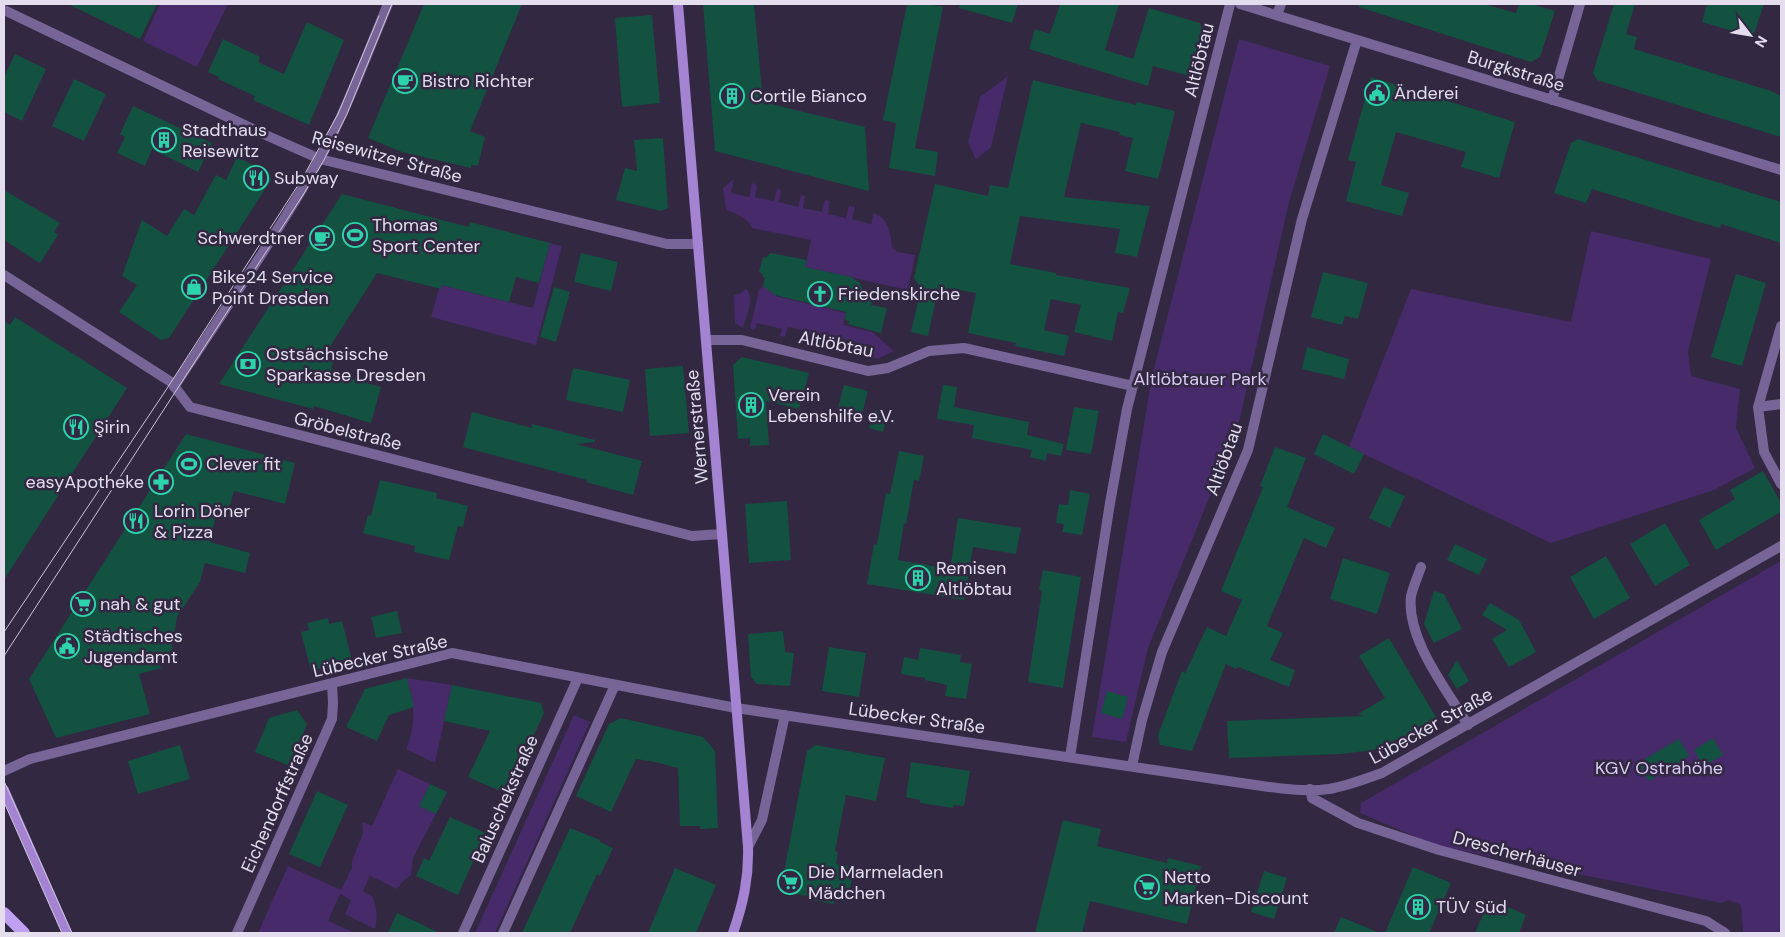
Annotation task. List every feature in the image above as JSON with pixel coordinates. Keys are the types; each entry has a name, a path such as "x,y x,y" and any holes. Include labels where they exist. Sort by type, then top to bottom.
{"main road":[{"path":"4,913 24,933"}],"street":[{"path":"174,387 293,204 320,159 345,109 388,4"},
{"name":"Wernerstraße","path":"678,4 748,847 747,883 733,933"},
{"name":"Altlöbtau","path":"1070,757 1111,495 1133,386 1230,4"},
{"name":"Burgkstraße","path":"1240,4 1781,170"},
{"path":"1277,15 1281,4"},
{"path":"1552,100 1580,4"},
{"name":"Reisewitzer Straße","path":"4,10 261,133 320,159 667,244 698,244"},
{"name":"Altlöbtau","path":"1132,766 1142,720 1162,652 1248,450 1302,219 1357,40"},
{"name":"Gröbelstraße","path":"4,275 171,382 190,407 692,536 722,534"},
{"path":"1781,326 1758,406 1764,452 1781,484"},
{"name":"Altlöbtau","path":"706,340 742,340 868,371 888,368 929,352 964,348 1133,386"},
{"path":"1758,406 1781,404"},
{"name":"Lübecker Straße","path":"4,771 30,759 452,654 736,708 1276,788 1328,789 1382,773 1781,546"},
{"path":"1421,567 1411,597 1413,621 1419,644 1468,725"},
{"name":"Baluschekstraße","path":"463,933 578,678"},
{"name":"Eichendorffstraße","path":"237,933 332,719 332,683"},
{"path":"503,933 615,685"},
{"name":"Wernerstraße","path":"748,847 762,820 785,715"},
{"name":"Drescherhäuser","path":"1310,789 1312,798 1358,823 1439,850 1706,921 1725,933"},
{"path":"4,790 67,933"}],"green space":[{"path":"160,4 228,4 197,67 143,41"},
{"name":"Altlöbtauer Park","path":"1239,39 1330,66 1289,202 1238,427 1148,648 1126,742 1092,737 1152,376"},
{"path":"1008,76 991,147 977,159 968,142 980,97"},
{"path":"734,179 731,193 749,197 752,183 757,185 755,197 774,201 777,189 781,190 779,202 798,207 801,195 805,196 803,208 822,212 825,200 830,201 828,214 846,218 849,206 855,207 852,219 871,224 874,213 879,216 888,227 892,248 898,252 915,255 908,290 805,267 811,240 752,228 741,216 726,210 723,188"},
{"path":"1591,231 1711,259 1688,351 1691,376 1740,389 1736,428 1755,468 1714,490 1551,543 1349,447 1411,289 1571,322"},
{"path":"550,243 562,246 536,345 431,317 439,289 441,289 442,285 533,308"},
{"path":"764,286 776,292 776,296 846,313 843,325 872,332 894,351 877,359 871,357 873,346 862,343 859,355 855,354 857,342 838,338 835,349 830,348 833,337 814,332 811,343 805,342 807,331 788,327 785,337 780,336 782,329 757,323 755,330 750,329 759,290"},
{"path":"746,289 749,293 750,302 743,328 735,323 734,295"},
{"name":"KGV Ostrahöhe","path":"1781,561 1781,933 1743,933 1741,905 1729,900 1721,903 1435,845 1360,813 1361,803"},
{"path":"407,678 452,685 435,763 406,749 413,722"},
{"path":"574,715 590,722 495,933 475,933"},
{"path":"398,769 430,784 420,806 436,814 413,858 411,875 397,889 370,876 363,891 372,896 375,904 377,916 375,929 345,914 351,900 340,894 328,921 355,933 258,933 288,866 341,890 352,868 352,861 363,833 362,822 372,826"}],"building":[{"path":"68,4 157,4 140,39"},
{"path":"424,4 522,4 470,131 485,137 478,166 471,165 471,168 402,152 368,138"},
{"name":"Cortile Bianco","path":"703,4 754,4 763,102 865,127 869,191 715,151"},
{"path":"907,4 927,4 943,7 915,148 938,152 935,176 889,168 896,123 883,120"},
{"path":"960,4 1018,4 1012,23 959,8"},
{"path":"1060,4 1119,4 1105,50 1133,59 1149,8 1200,23 1202,29 1190,76 1153,66 1148,86 1029,49 1035,29 1050,34"},
{"path":"1359,4 1484,4 1516,13 1519,4 1531,4 1555,11 1540,57 1531,62 1359,7"},
{"path":"1614,4 1635,4 1626,34 1637,37 1634,49 1771,91 1781,96 1781,137 1597,80 1593,73"},
{"path":"1707,4 1764,4 1753,37 1702,22"},
{"path":"652,15 660,103 622,107 615,18"},
{"path":"307,22 344,40 309,125 253,100 255,96 218,79 219,77 208,72 223,39 260,57 258,62 284,74"},
{"path":"15,54 46,69 22,121 4,112 4,77"},
{"path":"1371,77 1515,122 1499,178 1461,167 1466,152 1396,132 1381,185 1409,193 1402,216 1346,201 1356,162 1348,160"},
{"path":"74,79 106,94 84,141 52,126"},
{"path":"1033,80 1136,105 1137,102 1175,111 1158,179 1125,171 1133,138 1119,135 1120,132 1081,123 1064,197 1150,206 1137,257 1115,253 1120,229 1020,216 1010,264 1056,273 1056,275 1130,288 1123,313 1118,312 1112,341 1074,332 1081,305 1051,299 1044,330 1069,336 1064,356 1015,346 1016,343 968,333 976,293 948,288 947,293 938,290 928,336 911,332 921,288 914,278 935,184 988,196 990,185 1008,188"},
{"name":"Stadthaus Reisewitz","path":"133,106 212,143 198,172 152,149 145,166 117,153 125,137 120,134"},
{"path":"663,138 668,208 661,211 616,200 625,168 637,171 634,140"},
{"path":"1578,139 1781,202 1781,243 1721,224 1720,228 1692,220 1592,189 1586,203 1554,193 1571,143"},
{"path":"237,157 269,173 271,180 169,338 161,340 119,312 137,285 122,276 142,220 167,236 184,209 194,215 216,175 226,180"},
{"path":"4,190 60,223 54,232 58,235 40,263 4,240"},
{"path":"342,194 469,227 470,222 550,243 539,283 516,277 509,302 442,285 441,289 377,273 324,356 334,359 331,369 339,371 338,375 381,387 371,423 314,406 313,409 219,384"},
{"path":"581,253 618,262 611,291 574,282"},
{"name":"Friedenskirche","path":"771,253 807,260 805,267 851,277 860,283 867,299 873,300 871,305 887,308 881,333 848,324 849,321 845,320 846,312 775,295 763,286 765,278 759,272 763,257 765,258"},
{"path":"1323,272 1368,283 1358,319 1345,316 1342,325 1311,317"},
{"path":"1736,274 1766,283 1742,366 1711,357"},
{"path":"554,287 570,292 556,342 540,337"},
{"path":"15,317 127,388 4,580 4,321 10,325"},
{"path":"1307,347 1349,359 1344,379 1302,369"},
{"name":"Verein Lebenshilfe e.V.","path":"742,357 809,373 799,409 766,401 769,445 750,446 750,438 738,439 733,365"},
{"path":"683,366 689,433 650,436 645,369"},
{"path":"573,368 630,380 623,412 566,400"},
{"path":"844,385 868,391 862,414 838,408"},
{"path":"943,385 957,387 954,407 1029,422 1027,435 1064,444 1061,456 1047,453 1046,461 1030,457 1032,450 972,438 974,425 937,419"},
{"path":"1074,407 1099,411 1091,454 1066,450"},
{"path":"874,410 888,413 883,432 869,428"},
{"path":"472,412 532,428 532,424 595,440 595,442 576,444 642,461 633,495 586,482 587,480 463,447"},
{"path":"186,434 295,463 285,504 234,491 227,516 217,509 210,542 250,553 245,573 205,563 200,582 177,617 170,660 159,663 161,668 139,674 150,714 56,738 29,679"},
{"path":"1323,434 1364,454 1354,474 1314,454"},
{"path":"1275,447 1306,458 1287,507 1335,528 1326,548 1304,538 1267,626 1283,633 1270,660 1295,670 1289,687 1226,664 1192,751 1160,745 1158,735 1182,671 1185,673 1207,627 1226,636 1242,600 1221,591 1263,487 1260,486"},
{"path":"899,451 924,456 919,481 914,480 898,560 950,569 958,518 1021,528 1016,554 973,547 964,600 867,584 874,544 877,545 886,493 890,494"},
{"path":"1763,471 1781,503 1781,512 1716,550 1699,520 1735,499 1730,490"},
{"path":"380,480 437,493 436,498 468,506 463,527 458,526 449,560 414,552 415,546 363,533 368,515 371,516"},
{"path":"1384,487 1405,496 1390,528 1369,518"},
{"path":"1070,490 1090,494 1082,535 1062,532 1064,524 1056,523 1059,504 1068,505"},
{"path":"787,501 791,560 749,563 745,504"},
{"path":"1665,523 1690,565 1655,586 1630,544"},
{"path":"1455,544 1487,559 1479,575 1447,560"},
{"path":"1606,556 1630,598 1594,619 1570,577"},
{"path":"1343,558 1390,573 1377,614 1330,599"},
{"path":"1043,570 1081,577 1063,688 1028,682 1042,591 1039,590"},
{"path":"1434,591 1444,594 1462,629 1434,643 1424,624"},
{"path":"1490,603 1519,620 1536,652 1509,667 1492,639 1507,630 1482,615"},
{"path":"397,611 402,633 376,638 371,617"},
{"path":"328,618 329,624 342,621 352,661 311,671 301,632 309,630 307,623"},
{"path":"783,631 785,652 794,653 790,686 757,684 751,677 748,634"},
{"path":"1389,638 1437,719 1416,731 1373,750 1341,754 1229,758 1227,721 1363,716 1358,714 1385,698 1359,656"},
{"path":"829,647 866,653 859,697 822,691"},
{"path":"920,648 961,655 960,662 972,664 966,699 945,696 947,685 925,680 925,678 901,674 904,657 918,660"},
{"path":"1457,660 1469,681 1457,689 1448,675"},
{"path":"407,678 414,707 389,715 377,741 346,727 365,689"},
{"path":"452,685 541,703 544,713 507,794 468,777 490,731 444,721"},
{"path":"1107,691 1128,697 1122,719 1101,713"},
{"path":"297,710 307,724 290,766 255,752 269,718"},
{"path":"621,718 703,737 715,751 718,828 700,829 700,826 680,826 678,768 655,762 636,759 611,812 576,796 609,724"},
{"path":"1713,738 1723,755 1703,766 1694,750"},
{"path":"1679,739 1689,756 1649,781 1638,763"},
{"path":"180,745 190,779 138,794 128,761"},
{"path":"816,745 885,758 876,801 846,795 835,851 838,852 836,864 854,867 848,901 834,899 834,904 812,900 812,897 795,894 795,891 781,888 807,751"},
{"path":"911,762 970,771 964,806 954,805 953,808 920,803 920,800 906,797"},
{"path":"430,784 447,792 436,814 419,806"},
{"path":"317,791 348,805 320,867 289,854"},
{"path":"450,817 486,833 458,895 416,876 424,858 429,861"},
{"path":"1063,820 1101,829 1097,846 1167,863 1168,858 1201,866 1187,924 1090,901 1082,933 1035,933"},
{"path":"570,828 600,840 600,842 613,848 600,876 597,874 570,933 522,933"},
{"name":"TÜV Süd","path":"1413,867 1451,883 1429,933 1385,933"},
{"path":"675,868 716,885 696,933 648,933"},
{"path":"1264,871 1287,878 1274,919 1251,912"},
{"name":"TÜV Süd","path":"1490,899 1526,915 1519,933 1475,933"},
{"path":"397,913 440,933 388,933"},
{"path":"1341,917 1380,933 1334,933"}],"tram line":[{"path":"4,656 324,160 347,114 392,4"},
{"path":"4,632 166,390 302,179 338,114 379,16"},
{"path":"4,781 72,933"},
{"path":"4,802 62,933"}],"place":[{"name":"Bistro Richter","path":"405,81"},
{"name":"Änderei","path":"1377,93"},
{"name":"Cortile Bianco","path":"732,96"},
{"name":"Stadthaus Reisewitz","path":"164,140"},
{"name":"Subway","path":"256,178"},
{"name":"Thomas Sport Center","path":"355,235"},
{"name":"Schwerdtner","path":"322,238"},
{"name":"Bike24 Service Point Dresden","path":"194,287"},
{"name":"Friedenskirche","path":"820,294"},
{"name":"Ostsächsische Sparkasse Dresden","path":"248,364"},
{"name":"Verein Lebenshilfe e.V.","path":"751,405"},
{"name":"Şirin","path":"76,427"},
{"name":"Clever fit","path":"189,464"},
{"name":"easyApotheke","path":"161,482"},
{"name":"Lorin Döner & Pizza","path":"136,521"},
{"name":"Remisen Altlöbtau","path":"918,578"},
{"name":"nah & gut","path":"83,604"},
{"name":"Städtisches Jugendamt","path":"67,646"},
{"name":"Die Marmeladen Mädchen","path":"790,882"},
{"name":"Netto Marken-Discount","path":"1147,887"},
{"name":"TÜV Süd","path":"1418,907"}]}
